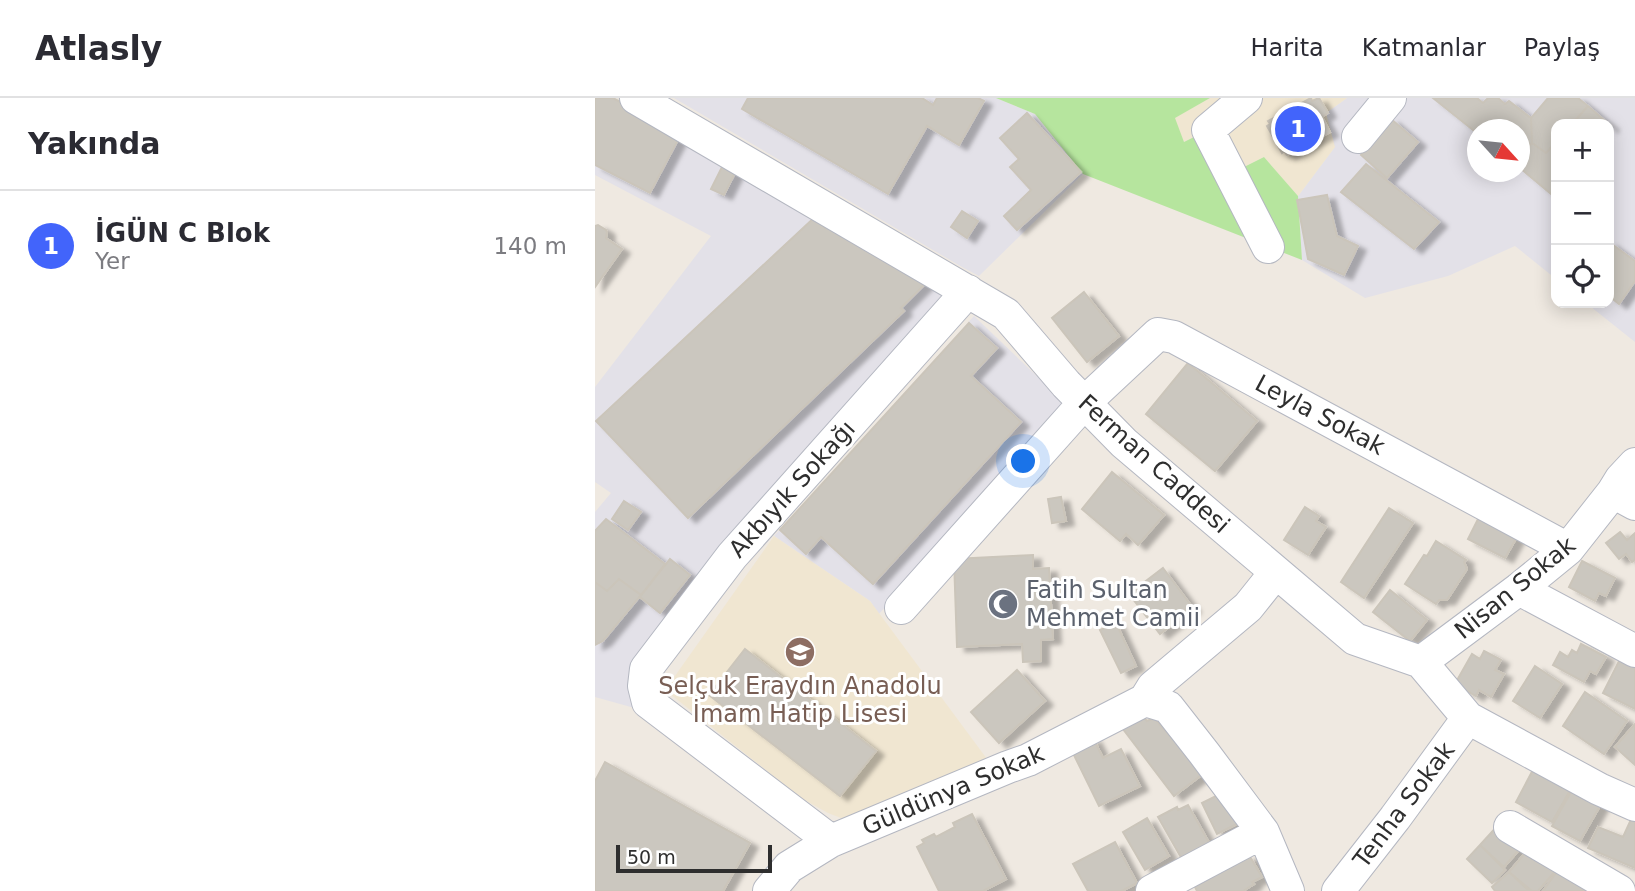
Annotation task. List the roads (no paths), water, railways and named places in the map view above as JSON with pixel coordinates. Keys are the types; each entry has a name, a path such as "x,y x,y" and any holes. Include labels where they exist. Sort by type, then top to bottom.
{"street":[{"name":"Ferman Caddesi","path":"636,98 1006,314 1066,384 1124,443 1355,639 1421,662"},
{"path":"1246,98 1207,130 1268,247"},
{"path":"1358,137 1390,98"},
{"name":"Akbıyık Sokağı","path":"831,841 648,702 644,687 646,669 731,556 968,291"},
{"name":"Leyla Sokak","path":"1084,403 1158,334 1174,337 1568,549"},
{"path":"901,608 1084,403"},
{"name":"Nisan Sokak","path":"1421,662 1520,589 1624,498 1621,480 1635,464"},
{"path":"1276,572 1248,607 1153,687 1145,700 1168,707 1263,832 1287,891"},
{"path":"1520,589 1635,651"},
{"path":"1421,662 1468,718 1599,789 1635,805"},
{"name":"Güldünya Sokak","path":"769,891 789,867 831,841 1028,760 1145,700"},
{"name":"Tenha Sokak","path":"1338,891 1468,718"},
{"path":"1510,827 1619,891"},
{"path":"1151,891 1263,832"}],"place":[{"name":"İGÜN C Blok","path":"1298,129"},
{"name":"Fatih Sultan Mehmet Camii","path":"1003,604"},
{"name":"Selçuk Eraydın Anadolu İmam Hatip Lisesi","path":"800,652"}]}
